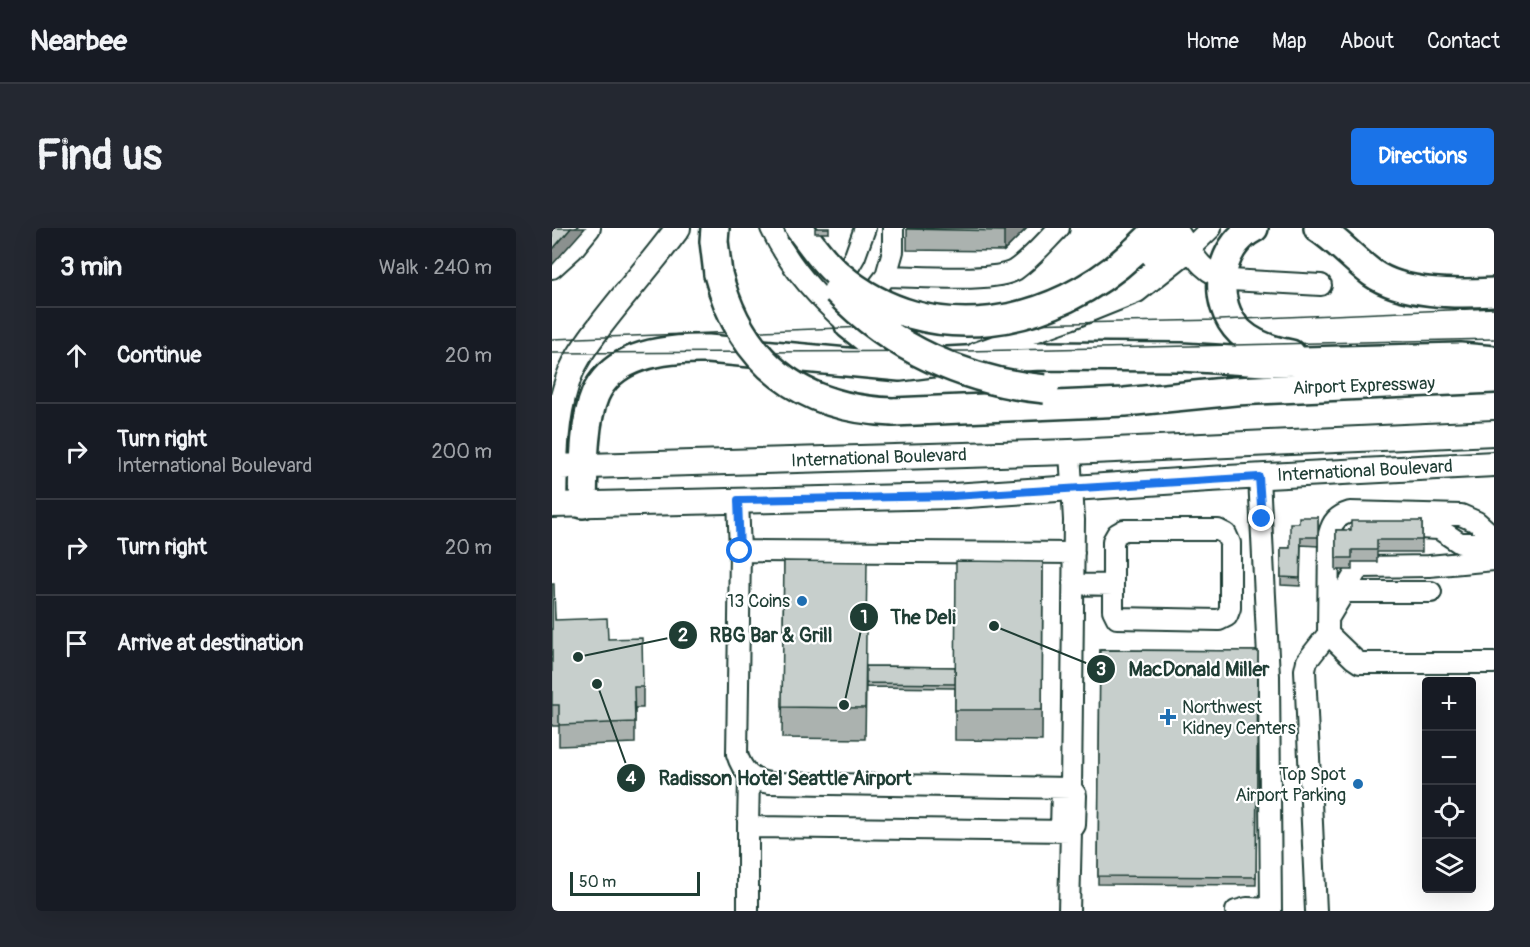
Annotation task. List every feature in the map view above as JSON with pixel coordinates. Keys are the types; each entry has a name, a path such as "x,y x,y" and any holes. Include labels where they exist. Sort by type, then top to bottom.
{"highway":[{"path":"715,228 714,241 718,274 728,307 753,349 792,385 840,406 866,411 893,412 1125,402 1235,391"},
{"path":"794,228 816,266 845,299 870,320 908,346 955,368 984,378 1045,388 1123,387 1235,391"},
{"path":"799,228 840,276 870,297 910,314 975,323 1003,320 1054,304 1077,294 1109,275 1134,252 1169,232"},
{"path":"1254,228 1238,240 1225,263 1222,292 1226,309 1239,331 1247,337 1283,352 1325,362"},
{"path":"1318,228 1372,273 1396,285 1424,290 1494,292"},
{"path":"849,325 862,337 893,357 918,365"},
{"path":"583,504 584,466 589,424 596,394 612,372 635,359 677,350 708,349 881,366 1041,356 1149,356 1265,362 1460,357 1494,360"},
{"name":"Airport Expressway","path":"1235,391 1494,379"}],"main road":[{"path":"620,300 661,228"},
{"path":"553,505 558,417 566,386 580,354 678,228"},
{"name":"International Boulevard","path":"554,467 1070,452 1494,433"},
{"name":"International Boulevard","path":"553,505 953,496 1073,487 1494,464"}],"street":[{"path":"552,268 573,249 590,228"},
{"path":"771,228 792,264 826,304 849,325 886,276 893,251 893,228"},
{"path":"826,304 855,256 864,228"},
{"path":"886,276 984,277 1007,274 1022,264 1059,228"},
{"path":"947,361 985,350 1137,292 1211,228"},
{"path":"1092,310 1125,287 1169,232 1190,248 1211,274 1222,278 1322,285"},
{"path":"1069,911 1066,788 1074,553 1070,452"},
{"path":"1236,911 1247,908 1271,910 1269,676 1259,477"},
{"path":"738,500 740,551 737,754 739,761 750,776 755,780 770,783 1066,788"},
{"path":"1494,537 1477,522 1461,515 1350,512 1343,514 1331,526 1329,534 1328,627 1356,661 1365,663 1494,663"},
{"path":"1369,513 1397,528 1439,529 1460,543 1494,543"},
{"path":"1120,531 1222,531 1229,538 1230,609 1223,619 1117,618 1113,610 1113,585 1113,541 1120,531"},
{"path":"1419,566 1443,554 1494,550"},
{"path":"740,551 1074,553"},
{"path":"1316,911 1305,670 1307,661 1328,627 1344,592 1356,572 1362,567 1419,566 1494,560"},
{"path":"1073,584 1113,585"},
{"path":"1344,592 1428,592"},
{"path":"748,911 750,776"},
{"path":"748,827 1066,831"}],"building":[{"path":"552,228 571,228 552,250"},
{"path":"907,228 1006,228 1004,231"},
{"path":"1299,517 1318,517 1318,537 1301,537 1300,578 1281,577 1281,548 1290,548 1290,523 1299,523"},
{"path":"1351,521 1422,521 1422,540 1377,540 1377,550 1352,550 1352,558 1336,558 1336,530 1351,530"},
{"path":"784,561 867,562 865,708 782,707"},
{"path":"956,561 1043,562 1042,710 955,710"},
{"path":"552,584 554,584 555,620 607,618 608,639 642,638 643,687 634,687 635,722 559,725 559,705 552,705"},
{"path":"1100,650 1258,651 1256,877 1098,876"},
{"path":"866,666 955,667 955,684 866,683"}],"tram line":[{"path":"552,339 868,327 1219,320 1494,308"},
{"path":"552,353 966,351 1494,339"}],"place":[{"name":"13 Coins","path":"802,601"},
{"name":"MacDonald Miller","path":"994,626"},
{"name":"RBG Bar & Grill","path":"578,657"},
{"name":"Radisson Hotel Seattle Airport","path":"597,684"},
{"name":"The Deli","path":"844,705"},
{"name":"Northwest Kidney Centers","path":"1168,717"},
{"name":"Top Spot Airport Parking","path":"1358,784"}],"route":[{"path":"740,551 738,500 953,496 1259,477 1262,519"}]}
